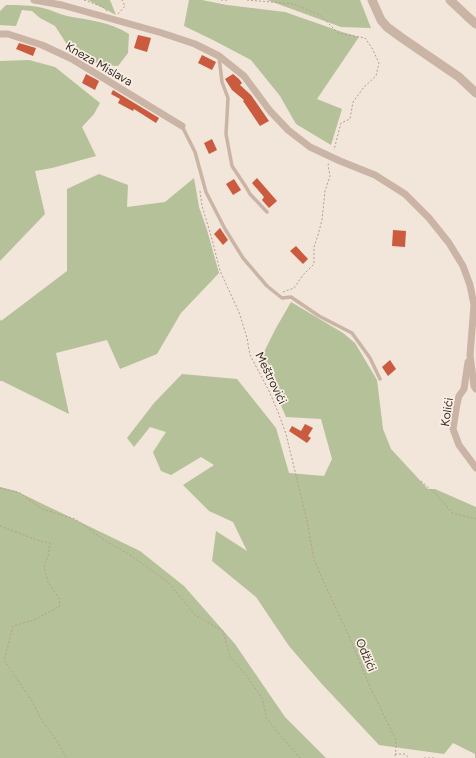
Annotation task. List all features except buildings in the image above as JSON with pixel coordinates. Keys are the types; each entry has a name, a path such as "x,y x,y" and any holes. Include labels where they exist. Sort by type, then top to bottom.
{"street":[{"path":"34,0 62,5 162,33 195,44 219,56 244,76 270,110 288,130 310,147 375,175 405,194 429,218 453,249 463,266 470,285 474,305 470,355 474,386 476,389"},
{"path":"372,0 381,20 387,27 459,78 476,93"},
{"path":"450,0 476,24"},
{"name":"Kneza Mislava","path":"0,34 8,34 42,45 72,59 182,126"},
{"name":"Kolići","path":"470,355 464,389 459,396 453,429 459,445 476,468"}],"lane":[{"path":"219,56 222,82 228,98 226,134 232,166 250,194 267,212"},
{"path":"182,126 195,152 206,192 225,229 243,258 267,286 276,294 282,298 291,297 320,316 352,333 370,358 380,379"}],"path":[{"path":"84,0 103,7 111,18 125,6 122,0"},
{"path":"221,0 227,0"},
{"path":"247,0 294,4 320,15 338,33 365,38 372,48 379,63 376,76 364,87 353,102 350,119 341,123 333,152"},
{"path":"276,294 294,288 303,275 314,264 314,247 322,220 325,191 330,176 328,165 330,162"},
{"name":"Meštrovići","path":"200,191 202,206 220,271 239,312 247,338 250,355 269,391 286,434 307,521 314,559 324,583"},
{"path":"421,481 438,496 452,513 476,519"},
{"path":"0,488 20,493 42,509 74,519 104,540 127,553 168,582 195,615 223,631 230,657 246,675 262,698 267,720 300,758"},
{"path":"0,526 40,541 50,543 48,557 44,567 48,582 59,598 60,606 34,620 13,626 4,660 32,701 41,719 67,758"},
{"name":"Odžići","path":"324,583 348,634 370,687 396,740 395,754"},
{"path":"394,758 395,754 405,754 409,758"},
{"path":"424,758 435,758"}],"green space":[{"path":"88,0 110,0 116,15"},
{"path":"189,0 202,0 227,5 285,12 359,37 317,99 342,109 331,145 296,124 280,96 251,60 184,26"},
{"path":"267,0 360,0 371,28 341,27"},
{"path":"6,5 38,7 67,16 99,22 115,27 129,34 128,53 118,66 102,65 85,59 68,46 55,26 40,18 32,11 22,10 16,26 0,25 0,11"},
{"path":"29,60 55,67 100,103 94,114 82,127 96,156 35,171 45,214 0,261 0,61"},
{"path":"99,174 128,185 127,207 165,202 194,178 199,207 219,273 181,313 157,354 120,369 107,340 56,353 69,414 0,381 0,319 1,321 67,271 67,189"},
{"path":"291,302 343,333 355,343 377,380 383,429 391,449 428,489 435,489 476,507 476,758 475,754 453,743 444,754 379,745 321,683 289,646 256,597 212,561 216,531 247,551 233,522 209,511 183,485 214,465 201,457 171,475 161,471 153,452 166,432 150,427 134,447 127,438 154,403 182,374 237,379 276,428 289,473 324,476 332,459 321,419 286,417 268,375 259,362"},
{"path":"0,487 16,491 140,551 184,586 235,644 285,717 326,758 0,758"}]}
